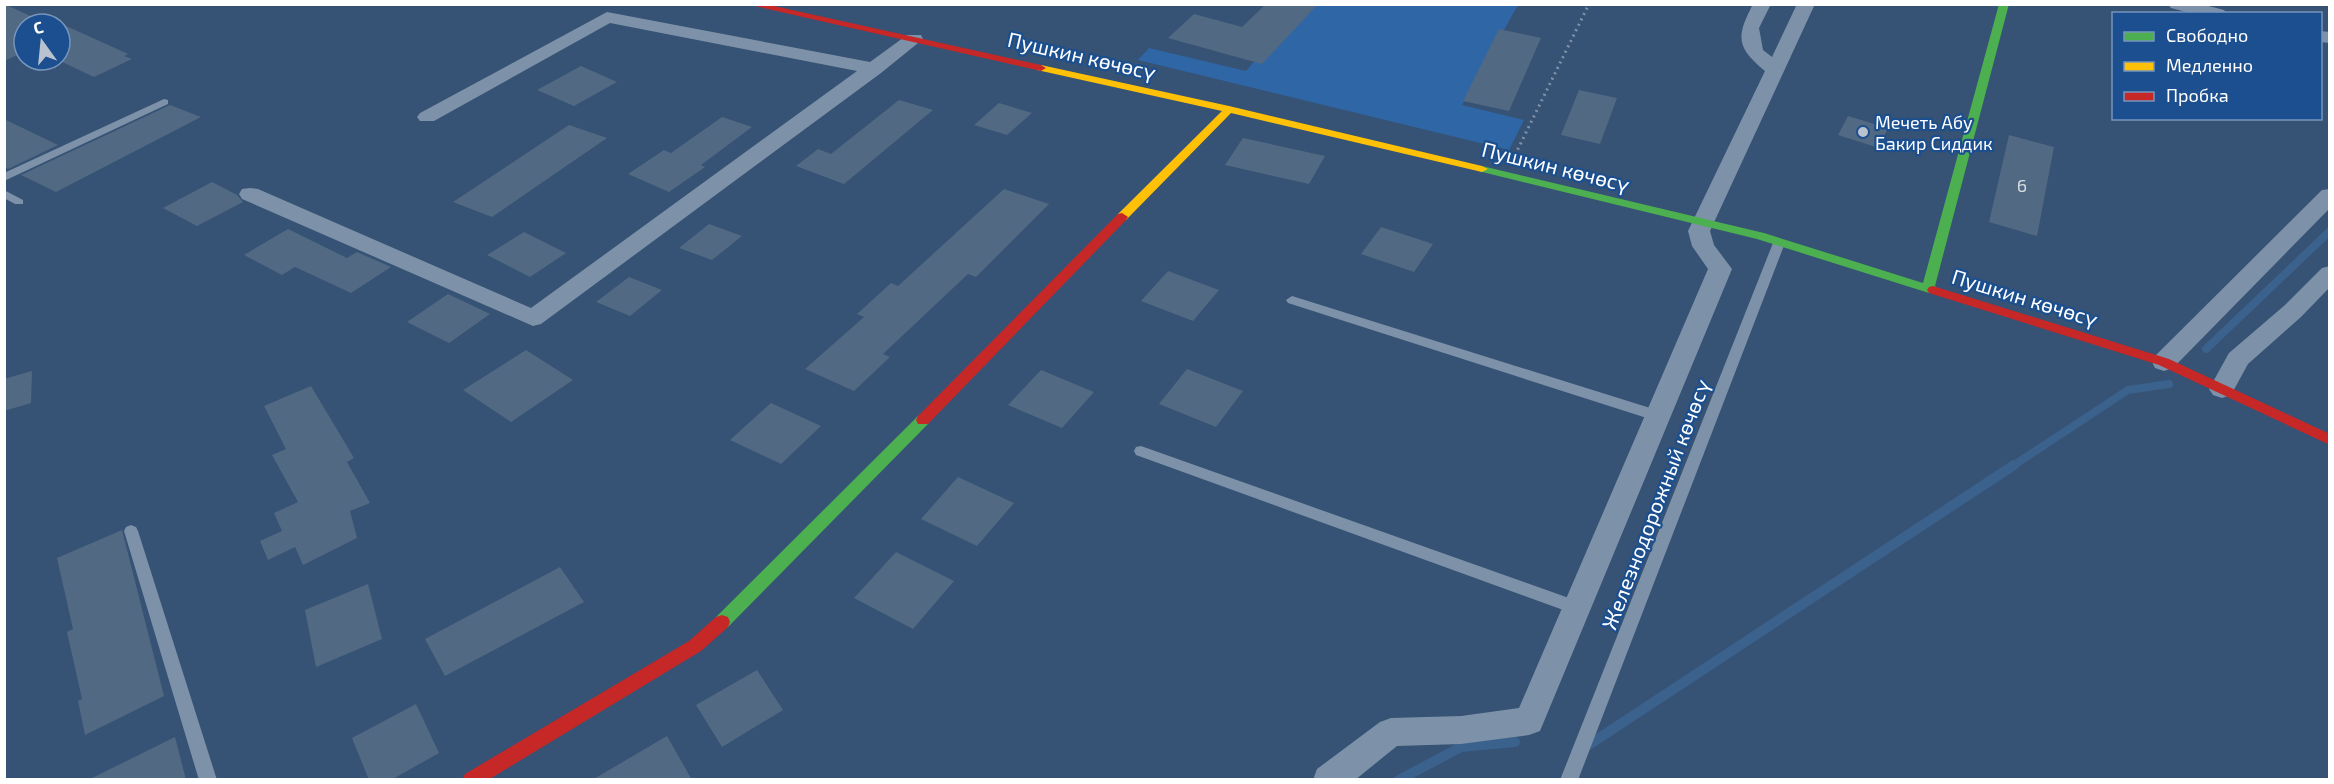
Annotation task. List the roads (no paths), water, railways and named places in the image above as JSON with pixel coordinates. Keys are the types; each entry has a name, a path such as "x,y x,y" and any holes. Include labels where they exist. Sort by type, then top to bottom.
{"main road":[{"name":"Пушкин көчөсү","path":"750,4 793,8 914,39 1229,109 1760,236 2163,362 2330,441"},
{"path":"1928,288 2004,4"},
{"path":"471,780 695,646 741,605 1229,109"}],"street":[{"path":"1762,4 1750,28 1754,52 1776,69"},
{"path":"1329,780 1391,732 1461,730 1529,721 1720,269 1703,246 1699,231 1806,4"},
{"path":"2177,4 2210,12"},
{"path":"427,117 607,17 874,69"},
{"path":"250,194 533,318 914,39"},
{"path":"2163,362 2330,195"},
{"path":"2222,389 2238,359 2293,311 2330,273"}],"lane":[{"path":"4,178 164,102"},
{"path":"4,193 19,202"},
{"name":"Железнодорожный көчөсү","path":"1569,780 1779,243"},
{"path":"1292,300 1658,416"},
{"path":"1141,451 1576,608"},
{"path":"131,531 208,780"}],"waterway":[{"path":"2206,349 2330,231"},
{"path":"2011,467 2128,390 2169,384"},
{"path":"1584,748 2014,465"},
{"path":"1399,780 1461,747 1515,742"}],"place":[{"name":"Мечеть Абу Бакир Сиддик","path":"1863,132"}]}
